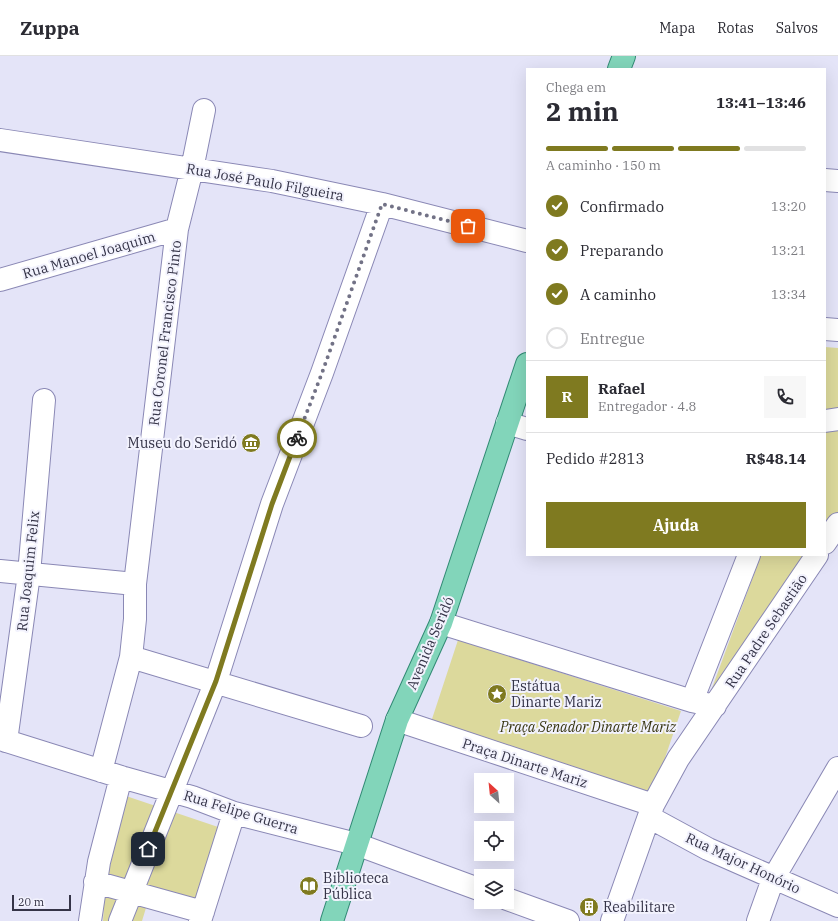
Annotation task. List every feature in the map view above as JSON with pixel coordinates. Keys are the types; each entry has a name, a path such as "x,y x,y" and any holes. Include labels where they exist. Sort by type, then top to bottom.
{"main road":[{"path":"619,68 624,56"},
{"name":"Avenida Seridó","path":"332,921 397,720 441,623 517,426 526,370"}],"street":[{"name":"Rua Coronel Francisco Pinto","path":"90,921 111,774 136,619 135,584 177,229 192,169 204,110"},
{"name":"Rua José Paulo Filgueira","path":"0,140 272,181 382,204 526,241"},
{"path":"826,180 838,180"},
{"path":"120,921 130,892 216,681 272,504 322,373 382,204"},
{"name":"Rua Manoel Joaquim","path":"0,280 177,229"},
{"path":"826,329 838,330"},
{"name":"Rua Joaquim Felix","path":"3,740 29,574 44,400"},
{"path":"826,421 838,419"},
{"name":"Rua Padre Sebastião","path":"692,701 749,556"},
{"name":"Rua Padre Sebastião","path":"612,921 651,811 678,759 816,556"},
{"path":"0,571 135,584"},
{"path":"441,623 692,701 714,706"},
{"path":"131,657 216,681 361,726"},
{"name":"Praça Dinarte Mariz","path":"397,720 651,811"},
{"name":"Rua Felipe Guerra","path":"3,740 111,774 192,797 234,813 356,844 474,887"},
{"path":"758,921 773,878 838,768"},
{"name":"Rua Major Honório","path":"651,811 708,849 838,906"},
{"path":"95,882 130,892 202,917 234,813"},
{"path":"514,902 568,921"}],"green space":[{"path":"826,347 838,348 838,513 826,531"},
{"path":"761,556 809,556 698,726"},
{"name":"Praça Senador Dinarte Mariz","path":"458,640 681,711 653,793 431,722"},
{"path":"126,796 227,830 201,911 149,898 142,921 103,921 105,888"}],"way so far":[{"path":"297,438 322,373 382,204 468,226"}],"place":[{"name":"Museu do Seridó","path":"251,443"},
{"name":"Estátua Dinarte Mariz","path":"497,694"},
{"name":"Biblioteca Pública","path":"309,886"},
{"name":"Reabilitare","path":"589,907"}],"route":[{"path":"148,849 216,681 272,504 297,438"}]}
